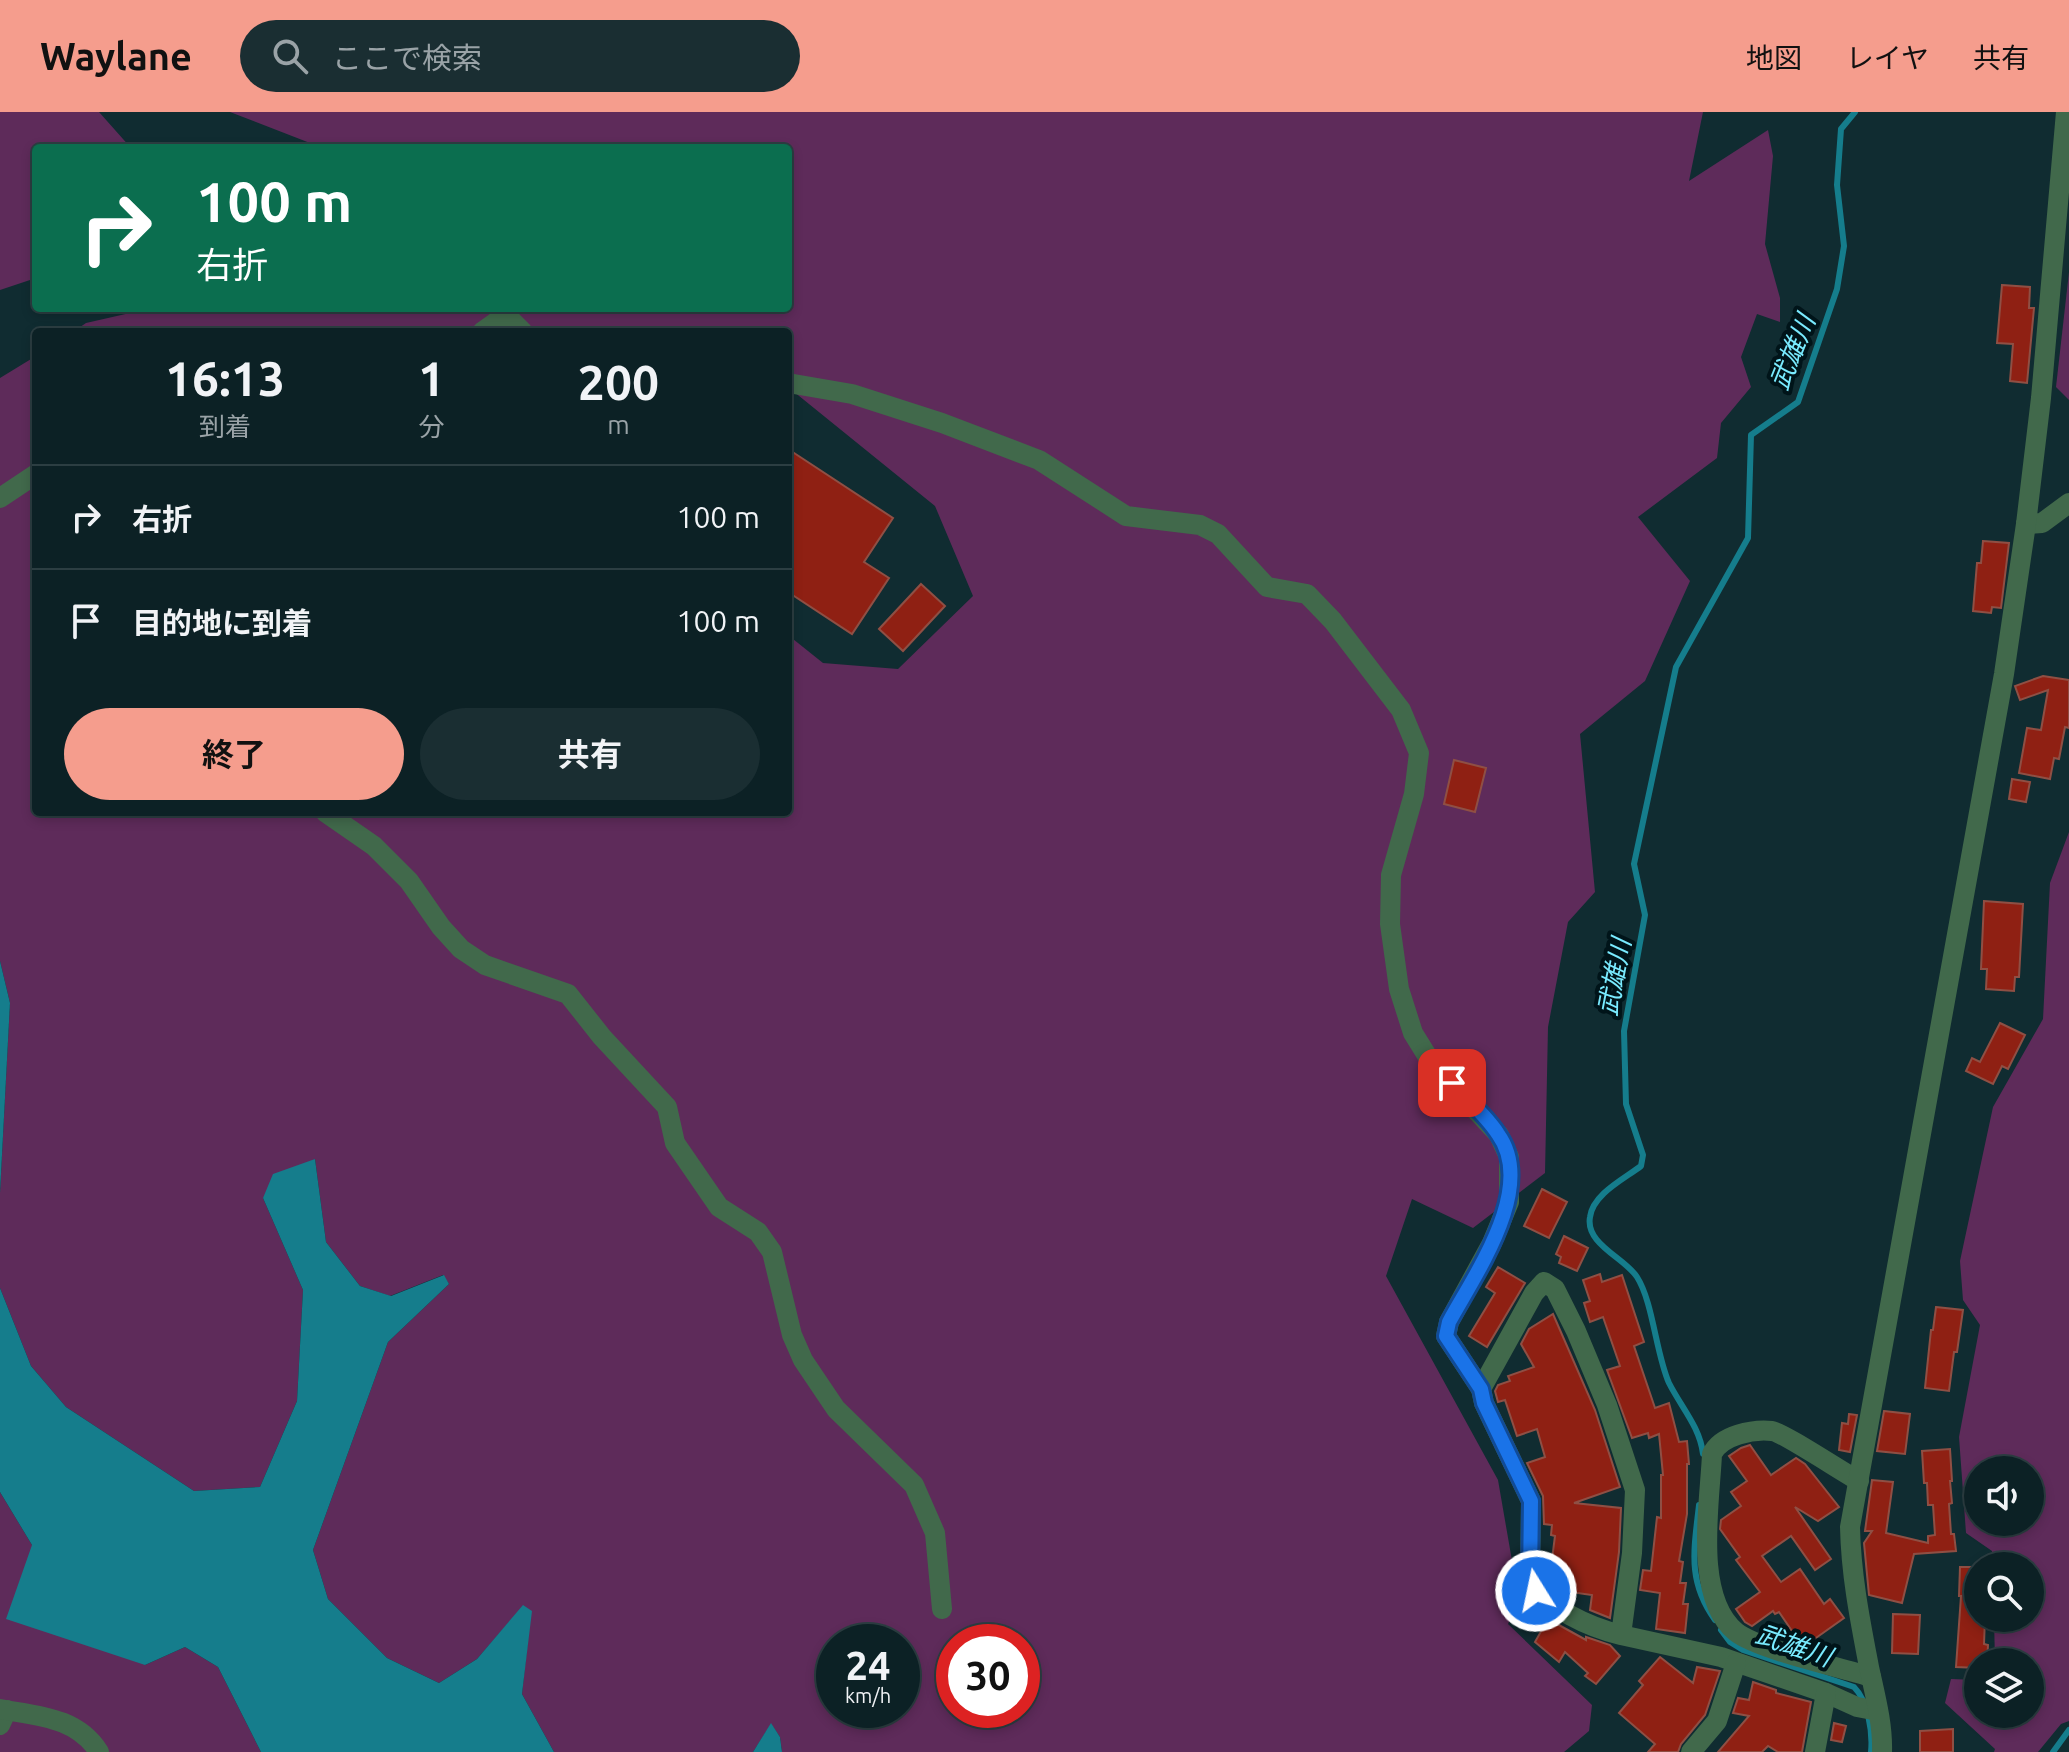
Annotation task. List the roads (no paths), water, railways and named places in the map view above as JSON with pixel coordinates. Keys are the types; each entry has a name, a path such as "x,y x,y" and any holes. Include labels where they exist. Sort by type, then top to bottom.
{"street":[{"path":"1882,1752 1878,1711 1851,1570 1850,1527 1993,741 2026,524 2041,398 2066,112"},
{"path":"488,328 496,322 510,319 519,328"},
{"path":"792,384 852,394 942,423 1039,460 1126,516 1200,525 1218,534 1267,587 1307,594 1333,621 1401,710 1419,753 1414,794 1391,875 1390,924 1399,989 1413,1033 1431,1062 1499,1135 1509,1157 1509,1202 1492,1243 1449,1322 1446,1336 1481,1389 1484,1403 1531,1501 1530,1580 1536,1591 1561,1610 1600,1630 1721,1657 1826,1693 1857,1707 1878,1711"},
{"path":"0,498 32,477"},
{"path":"2026,524 2042,523 2069,503"},
{"path":"331,816 374,846 409,881 441,927 461,949 485,965 568,994 602,1037 667,1107 675,1143 719,1207 758,1232 772,1252 792,1335 803,1360 836,1409 914,1485 935,1533 942,1609"},
{"path":"1481,1389 1534,1293 1544,1282 1555,1289 1607,1405 1635,1490 1632,1553 1621,1635"},
{"path":"1859,1481 1774,1431 1728,1437 1717,1444 1712,1454 1707,1560 1716,1605 1736,1632 1757,1643 1871,1677"},
{"path":"1691,1752 1717,1721 1736,1663"},
{"path":"1815,1752 1826,1693"},
{"path":"2,1715 64,1721 89,1737 99,1752"}],"water":[{"path":"0,961 10,1003 0,1193"},
{"path":"315,1159 326,1242 360,1286 391,1296 444,1275 449,1284 388,1342 313,1550 328,1599 387,1658 439,1683 477,1659 523,1605 532,1611 522,1694 554,1752 261,1752 218,1667 185,1647 145,1665 6,1619 32,1545 0,1492 0,1288 31,1366 66,1407 194,1491 260,1487 297,1401 303,1290 263,1198 273,1174"},
{"path":"771,1723 780,1737 782,1752 753,1752"}],"waterway":[{"name":"武雄川","path":"1703,1454 1694,1426 1669,1383 1651,1314 1637,1277 1600,1243 1590,1227 1590,1217 1603,1194 1641,1166 1643,1155 1626,1104 1624,1031 1645,915 1634,864 1676,667 1748,538 1751,435 1798,402 1837,289 1844,246 1837,185 1841,129 1855,112"},
{"name":"武雄川","path":"1699,1505 1694,1551 1696,1578 1706,1606 1715,1620"},
{"name":"武雄川","path":"1721,1630 1730,1642 1743,1650 1854,1687 1863,1700 1868,1717 1871,1752"},
{"path":"2053,1752 2069,1730"}]}
